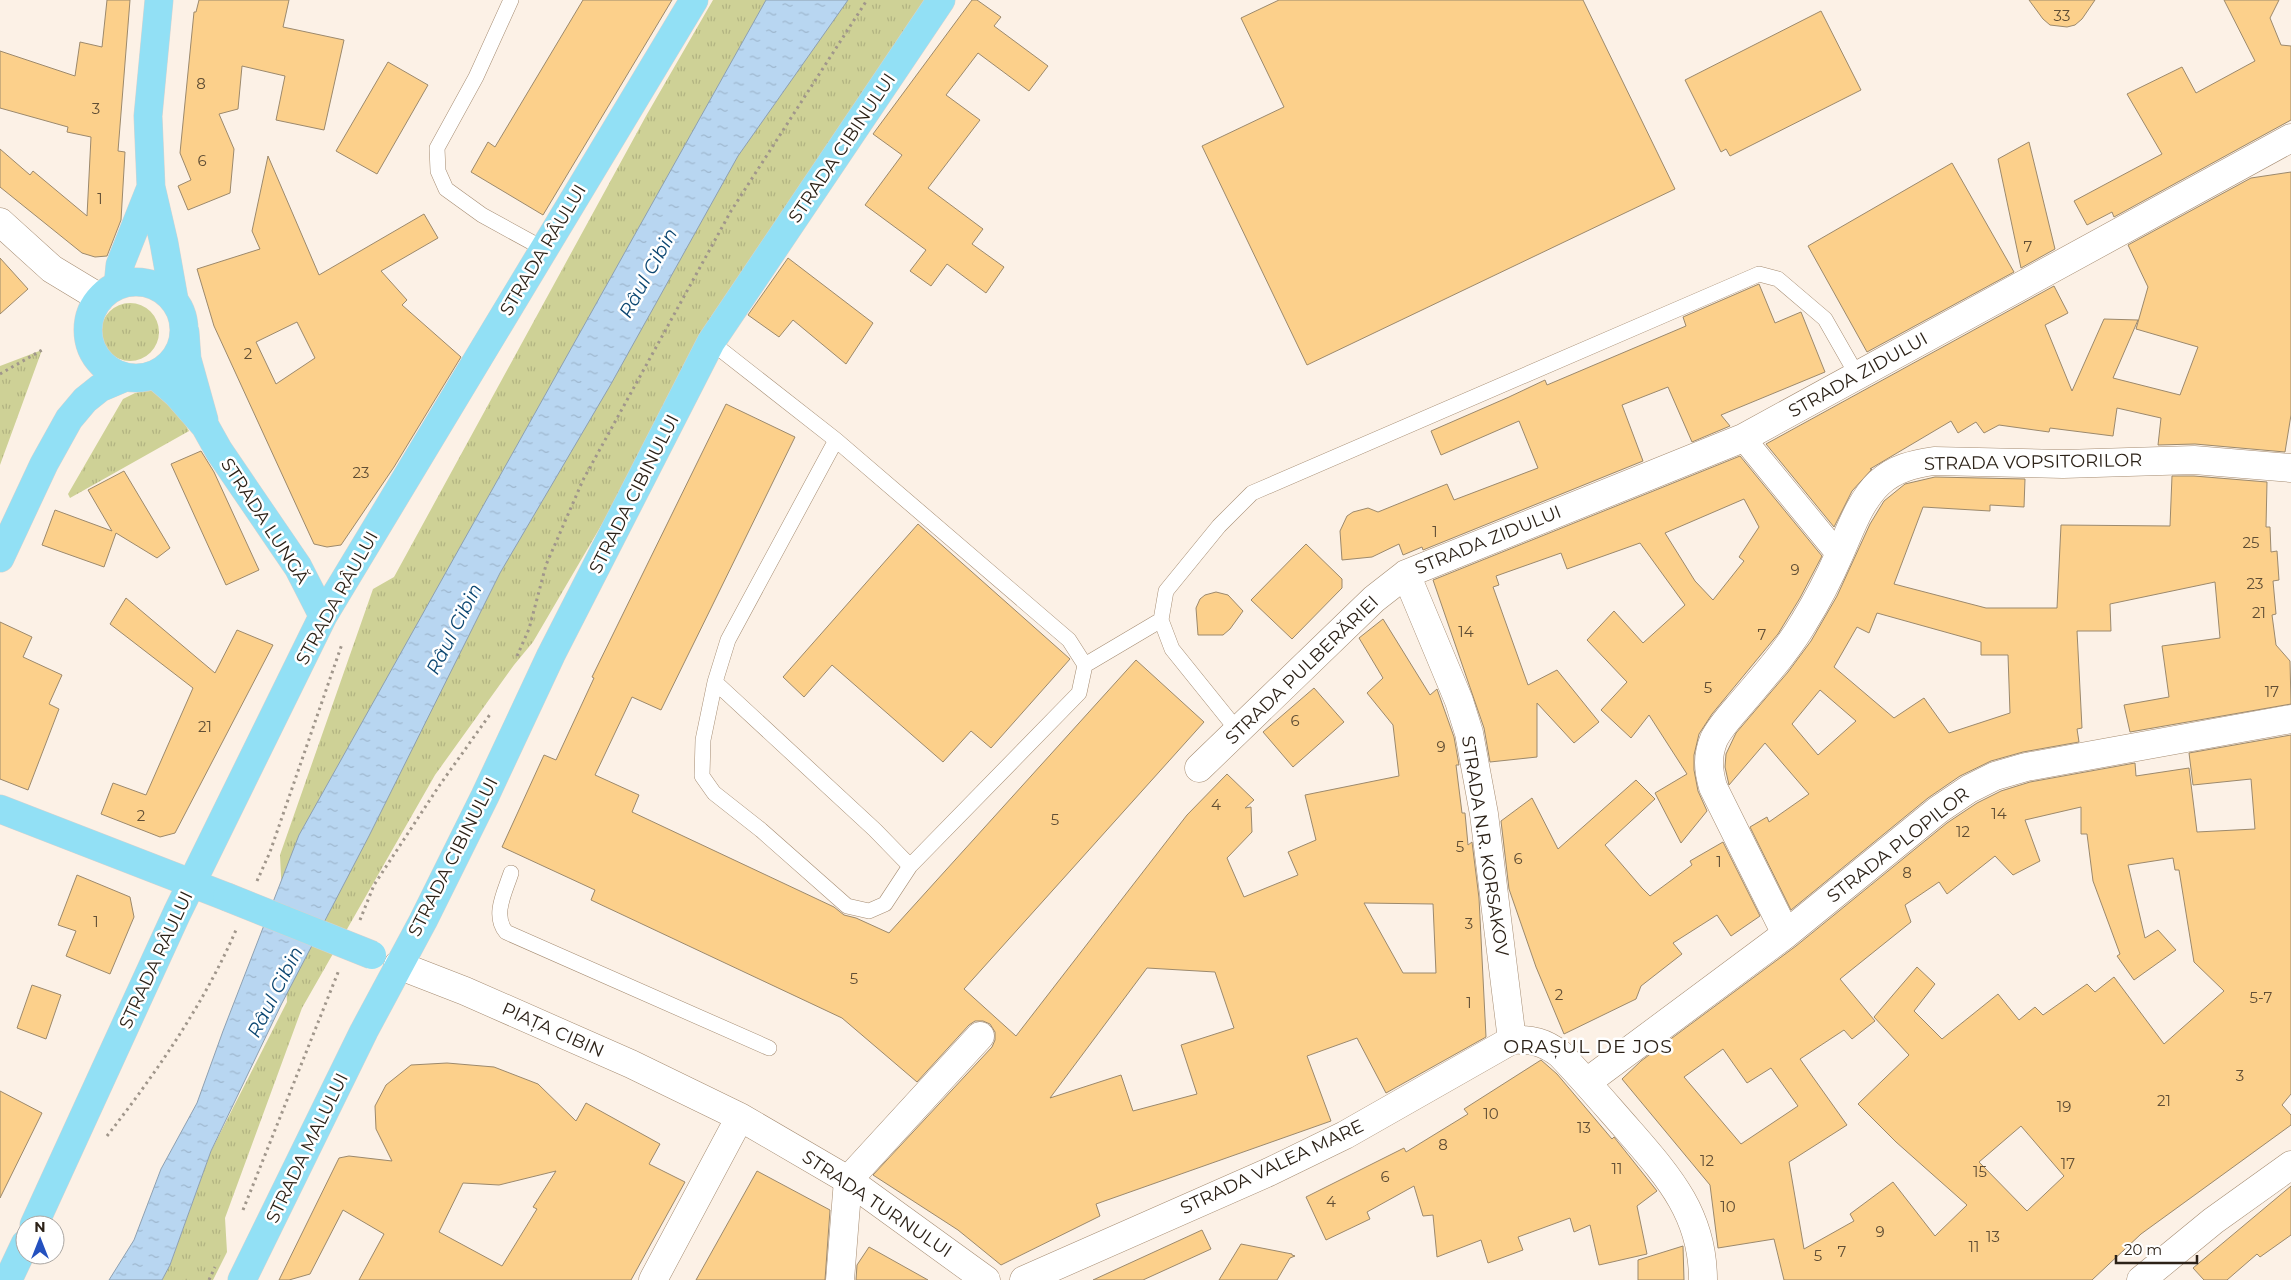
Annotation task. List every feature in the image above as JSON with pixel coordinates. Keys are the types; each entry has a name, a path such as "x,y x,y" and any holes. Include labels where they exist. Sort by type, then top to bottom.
{"main road":[{"path":"159,0 148,116 151,186 174,299"},
{"name":"STRADA RÂULUI","path":"39,1215 192,882 323,616 694,0"},
{"name":"STRADA CIBINULUI","path":"372,1016 398,964 423,921 551,655 711,342 941,0"},
{"path":"109,292 142,282 159,288 174,299 179,306 185,324 184,339 178,354 168,366 155,375 140,378 126,377 114,373 104,366 90,345 89,320 109,292 151,186"},
{"name":"STRADA LUNGĂ","path":"185,324 188,359 205,426"},
{"name":"STRADA LUNGĂ","path":"155,375 177,394 205,426 219,451 298,567 323,616"},
{"path":"0,558 44,464 69,419 85,400 100,388 126,377"},
{"name":"PIAȚA CIBIN","path":"0,809 192,882 398,964"},
{"name":"STRADA MALULUI","path":"242,1280 372,1016"},
{"path":"8,1280 15,1265"}],"street":[{"name":"STRADA ZIDULUI","path":"1406,574 1743,438 2291,138"},
{"path":"0,222 52,269 109,292"},
{"path":"1743,438 1839,555"},
{"name":"STRADA VOPSITORILOR","path":"1786,934 1713,787 1708,772 1709,754 1715,737 1725,722 1781,656 1803,624 1839,555 1859,510 1878,484 1892,472 1913,464 1934,461 2062,464 2162,460 2260,464 2291,468"},
{"name":"STRADA PULBERĂRIEI","path":"1199,768 1374,599 1406,574"},
{"name":"STRADA N.R. KORSAKOV","path":"1406,574 1459,700 1471,741 1484,814 1512,1040"},
{"name":"STRADA PLOPILOR","path":"1587,1082 1786,934 1938,810 1969,789 1995,776 2052,762 2291,719"},
{"name":"PIAȚA CIBIN","path":"398,964 631,1064 740,1117"},
{"path":"840,1280 848,1180 980,1036"},
{"path":"1512,1040 1528,1039 1550,1046 1560,1054 1587,1082 1662,1169 1682,1196 1692,1216 1700,1242 1703,1280"},
{"name":"STRADA VALEA MARE","path":"1024,1280 1268,1172 1345,1135 1512,1040"},
{"path":"653,1280 740,1117"},
{"name":"STRADA TURNULUI","path":"740,1117 848,1180 986,1280"},
{"path":"2141,1280 2213,1221 2291,1165"}],"lane":[{"path":"512,0 476,77 437,148 438,171 446,189 497,224 544,249"},
{"path":"1238,731 1172,648 1161,620 1166,591 1219,526 1252,494 1759,274 1778,279 1825,318 1857,376"},
{"path":"711,342 836,440 1069,640 1085,665 1079,693 910,866 885,904 869,911 847,906 761,830 714,793 702,776 702,740 715,682 728,640 836,440"},
{"path":"1085,665 1161,620"},
{"path":"715,682 875,830 910,866"},
{"path":"511,873 499,911 500,925 506,932 769,1048"}],"path":[{"path":"515,662 529,629 546,565 583,480 731,211 867,0"},
{"path":"0,374 42,350"}],"green space":[{"path":"713,0 941,0 711,338 533,642 514,665 435,775 302,1008 225,1218 227,1252 213,1280 162,1280 170,1265 211,1151 287,1002 280,855 373,589 394,577 646,116"},
{"path":"130,303 141,305 154,316 159,332 157,343 146,356 130,361 119,359 106,348 101,332 103,321 114,308"},
{"path":"42,350 0,465 0,366"},
{"path":"148,390 170,398 189,431 70,498 68,494 123,399 135,393"}],"water":[{"name":"Râul Cibin","path":"766,0 848,0 738,156 611,384 500,573 369,836 281,1005 211,1151 170,1265 162,1280 109,1280 134,1240 161,1169 197,1103 299,835"}],"building":[{"path":"107,0 130,0 118,151 125,152 121,220 107,256 95,257 82,253 0,187 0,149 30,175 33,171 87,216 91,137 67,132 68,127 0,108 0,51 75,76 80,42 102,47"},
{"path":"199,0 289,0 283,27 344,40 324,130 276,120 285,76 242,66 238,109 219,114 234,149 230,193 188,210 178,186 191,180 180,153 194,12 196,12"},
{"path":"583,0 672,0 543,215 471,172 488,142 495,147"},
{"path":"972,0 977,0 1001,17 994,26 1048,66 1029,91 978,53 946,95 980,120 928,188 983,229 972,244 1004,267 986,293 947,264 931,286 910,271 926,250 865,205 902,155 873,134"},
{"path":"1279,0 1583,0 1675,189 1307,365 1202,146 1284,107 1241,18"},
{"path":"2029,0 2095,0 2082,19 2075,25 2067,27 2050,25 2043,19"},
{"path":"2224,0 2279,0 2270,18 2281,45 2291,46 2291,120 2114,217 2112,212 2087,225 2074,201 2162,154 2127,94 2182,67 2196,93 2255,61"},
{"path":"1821,11 1861,90 1730,156 1726,149 1721,152 1685,80"},
{"path":"388,62 428,85 377,174 336,151"},
{"path":"2029,142 2055,249 2021,268 1998,159"},
{"path":"268,156 319,275 424,214 438,238 381,271 407,300 402,305 461,357 394,467 341,545 327,547 314,544 214,326 197,269 260,249 252,231","holes":["297,322 315,358 276,384 256,342"]},
{"path":"1952,163 2014,272 1867,352 1808,246"},
{"path":"2291,172 2291,415 2285,452 2195,444 2158,445 2161,418 2117,408 2113,436 2050,428 2049,432 1999,425 1984,433 1976,422 1958,433 1951,421 1870,469 1872,469 1852,491 1834,527 1766,444 2054,286 2068,313 2045,325 2072,391 2104,319 2138,320 2113,378 2180,395 2198,347 2136,329 2148,287 2128,245 2251,178"},
{"path":"0,258 28,289 0,314"},
{"path":"788,258 873,323 846,364 793,320 779,337 748,315"},
{"path":"1759,284 1775,323 1801,312 1825,372 1721,415 1730,426 1692,442 1668,387 1622,405 1643,461 1423,550 1422,547 1403,555 1399,544 1372,557 1342,560 1340,531 1347,516 1353,512 1368,508 1378,512 1447,484 1454,500 1538,468 1519,421 1441,455 1431,431 1545,380 1547,385 1686,326 1683,317"},
{"path":"726,404 795,437 661,710 632,697 595,775 639,795 632,812 834,907 844,915 856,918 889,933 1136,660 1204,722 964,989 1016,1036 1187,815 1227,774 1254,800 1245,808 1251,807 1252,832 1227,858 1244,897 1298,875 1288,852 1316,840 1305,795 1399,776 1393,725 1367,693 1383,678 1359,638 1383,619 1430,695 1437,689 1454,737 1459,765 1456,765 1462,813 1465,813 1468,845 1472,842 1479,898 1486,1037 1386,1093 1357,1038 1307,1056 1331,1121 1096,1204 1100,1216 1001,1265 958,1230 873,1175 992,1047 995,1040 995,1032 990,1024 983,1021 975,1021 969,1025 917,1082 842,1018 591,900 595,890 502,847 544,755 556,760 594,678 592,677","holes":["1364,903 1433,904 1436,973 1403,973","1147,968 1215,972 1234,1028 1181,1045 1197,1094 1133,1111 1121,1075 1050,1098"]},
{"path":"201,451 214,472 259,570 226,585 171,464"},
{"path":"1740,456 1822,556 1778,634 1712,714 1699,734 1694,755 1694,770 1698,791 1707,811 1681,843 1655,793 1687,774 1649,715 1631,738 1601,710 1627,682 1587,640 1614,611 1643,643 1685,605 1640,543 1567,569 1561,553 1496,576 1499,585 1493,587 1528,685 1557,670 1599,722 1574,743 1537,703 1537,757 1490,762 1484,728 1433,580","holes":["1744,499 1759,527 1739,557 1744,561 1713,600 1695,581 1665,533"]},
{"path":"124,471 170,548 157,558 116,533 104,567 42,545 55,510 112,531 88,490"},
{"path":"2172,476 2267,482 2266,527 2270,527 2271,552 2277,551 2279,580 2273,581 2276,614 2272,615 2276,645 2290,661 2291,704 2130,732 2124,705 2169,697 2162,646 2220,638 2215,582 2110,604 2111,631 2077,631 2082,728 2077,729 2079,742 2023,752 1991,761 1960,776 1928,798 1791,910 1750,827 1767,817 1769,822 1809,794 1765,743 1729,785 1725,767 1726,754 1736,733 1788,672 1811,641 1837,596 1870,524 1884,501 1905,484 1935,477 2025,479 2024,507 1990,505 1990,511 1923,507 1894,584 1986,608 2057,608 2061,525 2170,526","holes":["1877,613 1981,642 1981,655 2008,655 2010,713 1949,733 1924,698 1894,718 1834,667 1857,627 1869,633","1820,690 1856,721 1818,755 1792,724"]},
{"path":"918,524 1070,659 991,748 971,731 943,762 832,665 804,697 783,677"},
{"path":"1306,544 1342,579 1342,588 1292,639 1251,600"},
{"path":"1216,592 1228,595 1243,611 1230,629 1223,635 1198,635 1196,608 1200,599 1205,595"},
{"path":"126,598 215,673 237,630 273,645 175,833 160,837 101,814 113,783 146,795 193,688 110,624"},
{"path":"0,622 32,637 23,657 62,675 49,704 59,709 28,790 0,779"},
{"path":"1314,688 1344,722 1293,767 1263,732"},
{"path":"2291,735 2291,1094 2282,1105 2291,1115 2291,1125 2141,1234 2092,1280 1784,1280 1774,1239 1718,1248 1710,1185 1622,1079 1641,1061 1796,946 1947,823 1977,803 2001,791 2030,782 2135,763 2136,776 2189,768 2197,832 2255,829 2251,779 2193,785 2189,753","holes":["2081,807 2081,834 2087,834 2093,881 2120,954 2117,956 2134,980 2176,950 2158,930 2145,938 2128,865 2173,858 2175,870 2179,870 2194,962 2224,991 2164,1044 2114,977 2095,992 2087,984 2043,1015 2035,1007 2019,1020 1998,994 1942,1039 1914,1011 1935,984 1917,967 1874,1017 1909,1055 1858,1104 1896,1142 1967,1205 1935,1236 1893,1182 1850,1214 1854,1221 1804,1249 1789,1162 1847,1125 1800,1059 1844,1030 1852,1039 1875,1021 1840,979 1911,922 1905,905 1939,882 1947,894 1995,856 2013,875 2040,861 2025,820","1723,1049 1747,1083 1771,1068 1798,1106 1741,1144 1684,1077","2021,1126 2064,1176 2027,1211 1979,1162"]},
{"path":"1636,780 1655,799 1605,845 1642,888 1650,896 1692,865 1690,861 1723,842 1760,916 1731,936 1717,915 1673,943 1682,954 1641,986 1636,999 1564,1034 1536,967 1509,889 1501,821 1532,798 1558,849"},
{"path":"77,875 130,897 134,917 110,974 66,956 76,931 58,925"},
{"path":"32,985 61,995 46,1039 17,1028"},
{"path":"1541,1060 1557,1074 1612,1139 1614,1137 1657,1191 1637,1206 1647,1254 1599,1265 1590,1225 1574,1232 1570,1218 1518,1237 1523,1250 1488,1263 1481,1240 1437,1257 1433,1215 1423,1216 1414,1186 1367,1212 1370,1219 1326,1240 1306,1197 1404,1148 1406,1152 1468,1114 1464,1109"},
{"path":"447,1063 494,1067 538,1084 576,1121 586,1103 660,1144 649,1164 685,1182 631,1280 359,1280 384,1234 343,1210 310,1274 289,1280 279,1280 339,1158 349,1156 392,1161 376,1129 375,1106 386,1085 411,1065","holes":["556,1171 533,1207 537,1209 502,1266 439,1232 463,1183 499,1185"]},
{"path":"0,1091 42,1113 0,1198"},
{"path":"757,1171 830,1210 825,1280 696,1280"},
{"path":"2291,1186 2291,1235 2260,1257 2257,1254 2227,1280 2204,1280 2193,1268"},
{"path":"1202,1230 1211,1249 1143,1280 1093,1280"},
{"path":"1241,1244 1295,1256 1290,1258 1277,1280 1219,1280"},
{"path":"1683,1246 1684,1280 1638,1280 1638,1260"},
{"path":"869,1247 928,1280 856,1280 857,1265"}],"district":[{"name":"ORAȘUL DE JOS","path":"1588,1046"}]}
